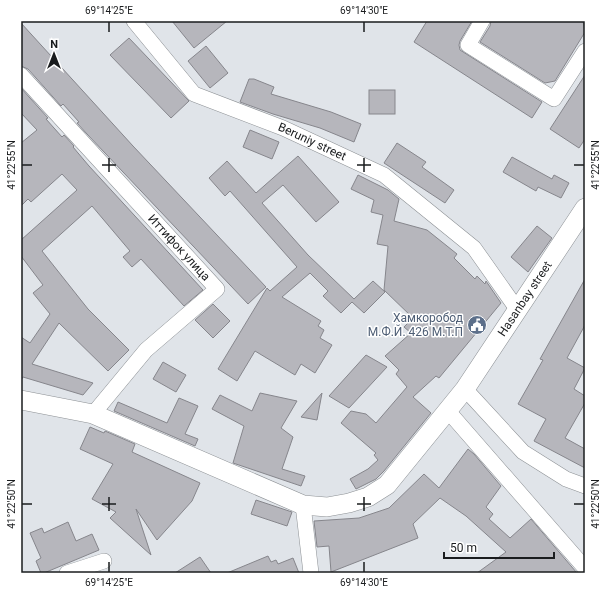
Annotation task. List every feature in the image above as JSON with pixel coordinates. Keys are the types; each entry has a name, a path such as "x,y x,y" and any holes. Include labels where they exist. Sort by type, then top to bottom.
{"street":[{"name":"Beruniy street","path":"134,21 194,94 283,128 384,175 474,248 517,309"},
{"path":"482,21 468,44 554,99 580,69 585,51"},
{"name":"Иттифок улица","path":"21,75 218,289 146,350 93,414"},
{"name":"Hasanbay street","path":"465,389 585,208"},
{"path":"21,400 93,414 303,505 327,507 349,503 368,497 387,485 465,389 523,452 566,478 585,486"},
{"path":"448,411 585,568"},
{"path":"303,505 311,573"},
{"path":"67,573 104,561"}],"building":[{"path":"172,21 227,21 194,48"},
{"path":"427,21 472,21 460,41 460,50 542,102 532,118 414,42"},
{"path":"491,21 583,21 585,32 555,81 545,83 480,42 490,26"},
{"path":"21,23 133,146 266,287 248,304 87,134 77,123 79,122 63,104 61,106 28,69 21,66"},
{"path":"129,38 189,101 171,118 110,55"},
{"path":"206,46 228,73 210,88 188,61"},
{"path":"585,75 585,139 579,148 550,129"},
{"path":"249,79 254,79 274,87 271,94 331,112 361,124 354,142 320,128 273,114 240,102"},
{"path":"21,88 48,118 46,119 62,137 64,135 89,166 203,290 184,306 141,259 132,267 123,257 130,251 92,206 42,251 88,309 129,350 108,371 59,323 32,364 93,383 83,395 23,377 21,380 21,337 30,343 50,314 33,293 43,285 21,256 21,240 77,190 62,174 31,202 28,199 21,206 21,143 37,130 21,113"},
{"path":"369,90 395,90 395,114 369,114"},
{"path":"250,130 279,142 272,159 243,147"},
{"path":"397,143 426,162 422,167 454,190 445,203 384,163"},
{"path":"298,156 339,202 316,222 283,185 262,203 308,255 354,299 373,281 385,292 364,313 352,302 341,313 323,296 328,291 310,273 282,297 321,321 318,326 324,330 320,338 332,345 315,373 301,364 295,375 255,351 237,381 218,369 267,288 270,291 297,267 230,191 225,196 209,178 227,161 256,193"},
{"path":"512,157 552,179 554,175 569,183 561,198 538,187 536,191 503,172"},
{"path":"358,175 388,190 399,199 394,221 427,230 457,254 454,258 475,279 477,276 485,284 486,281 501,303 439,378 436,376 413,397 431,413 384,471 376,479 356,489 350,479 368,469 378,460 374,455 376,453 341,423 351,411 366,414 376,423 407,387 396,374 399,370 385,356 411,333 404,327 413,318 384,290 388,246 377,244 383,215 371,212 374,200 351,189"},
{"path":"537,226 552,238 528,272 511,257"},
{"path":"585,279 585,325 567,358 585,368 574,389 585,396 585,403 565,438 585,449 585,468 534,441 546,419 518,404 543,360 540,359"},
{"path":"213,304 230,321 213,338 195,320"},
{"path":"366,355 387,367 349,408 329,396"},
{"path":"163,362 186,375 176,392 153,379"},
{"path":"260,393 297,401 281,428 293,437 282,469 305,476 301,486 233,463 244,426 212,409 220,395 252,411"},
{"path":"322,393 317,420 301,417"},
{"path":"179,398 198,406 185,434 198,439 195,446 114,411 118,402 167,423"},
{"path":"90,427 104,433 105,431 135,444 132,452 200,483 192,501 157,540 136,509 151,555 110,518 116,512 92,499 113,464 80,449"},
{"path":"468,449 501,486 486,507 493,514 489,519 510,538 531,519 577,573 477,573 506,552 466,516 440,498 413,524 418,538 331,572 329,546 317,547 314,521 359,518 389,508 424,474 439,488"},
{"path":"256,500 292,512 287,526 251,514"},
{"path":"68,522 76,541 92,534 99,550 41,573 36,561 41,558 30,533 42,528 44,533"},
{"path":"268,556 271,562 276,560 278,564 293,558 299,573 227,573"},
{"path":"200,557 211,573 175,573"}],"place":[{"name":"Хамкоробод М.Ф.Й. 426 М.Т.П","path":"477,325"}]}
